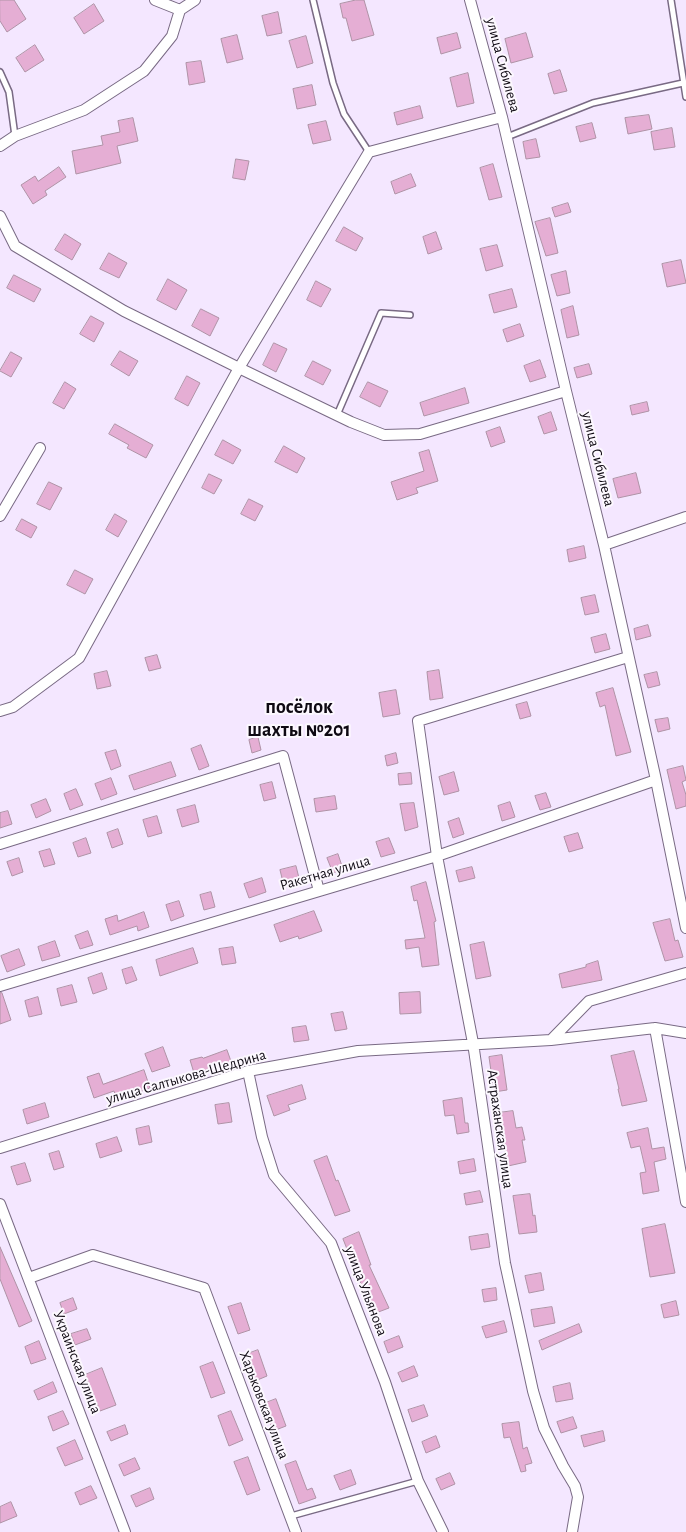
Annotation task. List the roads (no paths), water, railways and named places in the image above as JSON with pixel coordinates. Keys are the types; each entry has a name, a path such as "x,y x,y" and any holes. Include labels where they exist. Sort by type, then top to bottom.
{"street":[{"path":"155,0 180,10"},
{"path":"0,146 15,136 84,110 144,71 172,36 180,10 195,0"},
{"name":"улица Сибилева","path":"470,0 507,137 604,544 656,780 686,928"},
{"path":"0,711 13,708 79,658 239,368 369,152 502,117"},
{"path":"0,216 15,246 124,311 337,415 384,435 420,434 566,391"},
{"path":"0,516 40,448"},
{"path":"604,544 686,517"},
{"name":"Астраханская улица","path":"572,1532 578,1497 575,1486 544,1428 533,1391 505,1263 473,1043 437,856 418,720 628,657"},
{"path":"0,844 283,756 319,890"},
{"name":"Ракетная улица","path":"0,986 437,856 656,780"},
{"path":"551,1040 589,1001 686,973"},
{"path":"473,1043 551,1040 654,1028 686,1033"},
{"path":"654,1028 686,1202"},
{"name":"улица Салтыкова-Щедрина","path":"0,1148 248,1071 358,1051 473,1043"},
{"name":"улица Ульянова","path":"248,1071 262,1137 274,1175 331,1243 386,1382 418,1482 443,1532"},
{"name":"Украинская улица","path":"0,1204 125,1532"},
{"name":"Харьковская улица","path":"29,1278 93,1255 204,1288 296,1532"}],"lane":[{"path":"313,0 332,84 344,114 369,152"},
{"path":"670,0 686,97"},
{"path":"0,72 9,92 15,136"},
{"path":"507,137 593,103 683,82"},
{"path":"337,415 381,313 410,316"},
{"path":"290,1516 418,1482"}],"district":[{"name":"посёлок шахты №201","path":"299,718"}]}
